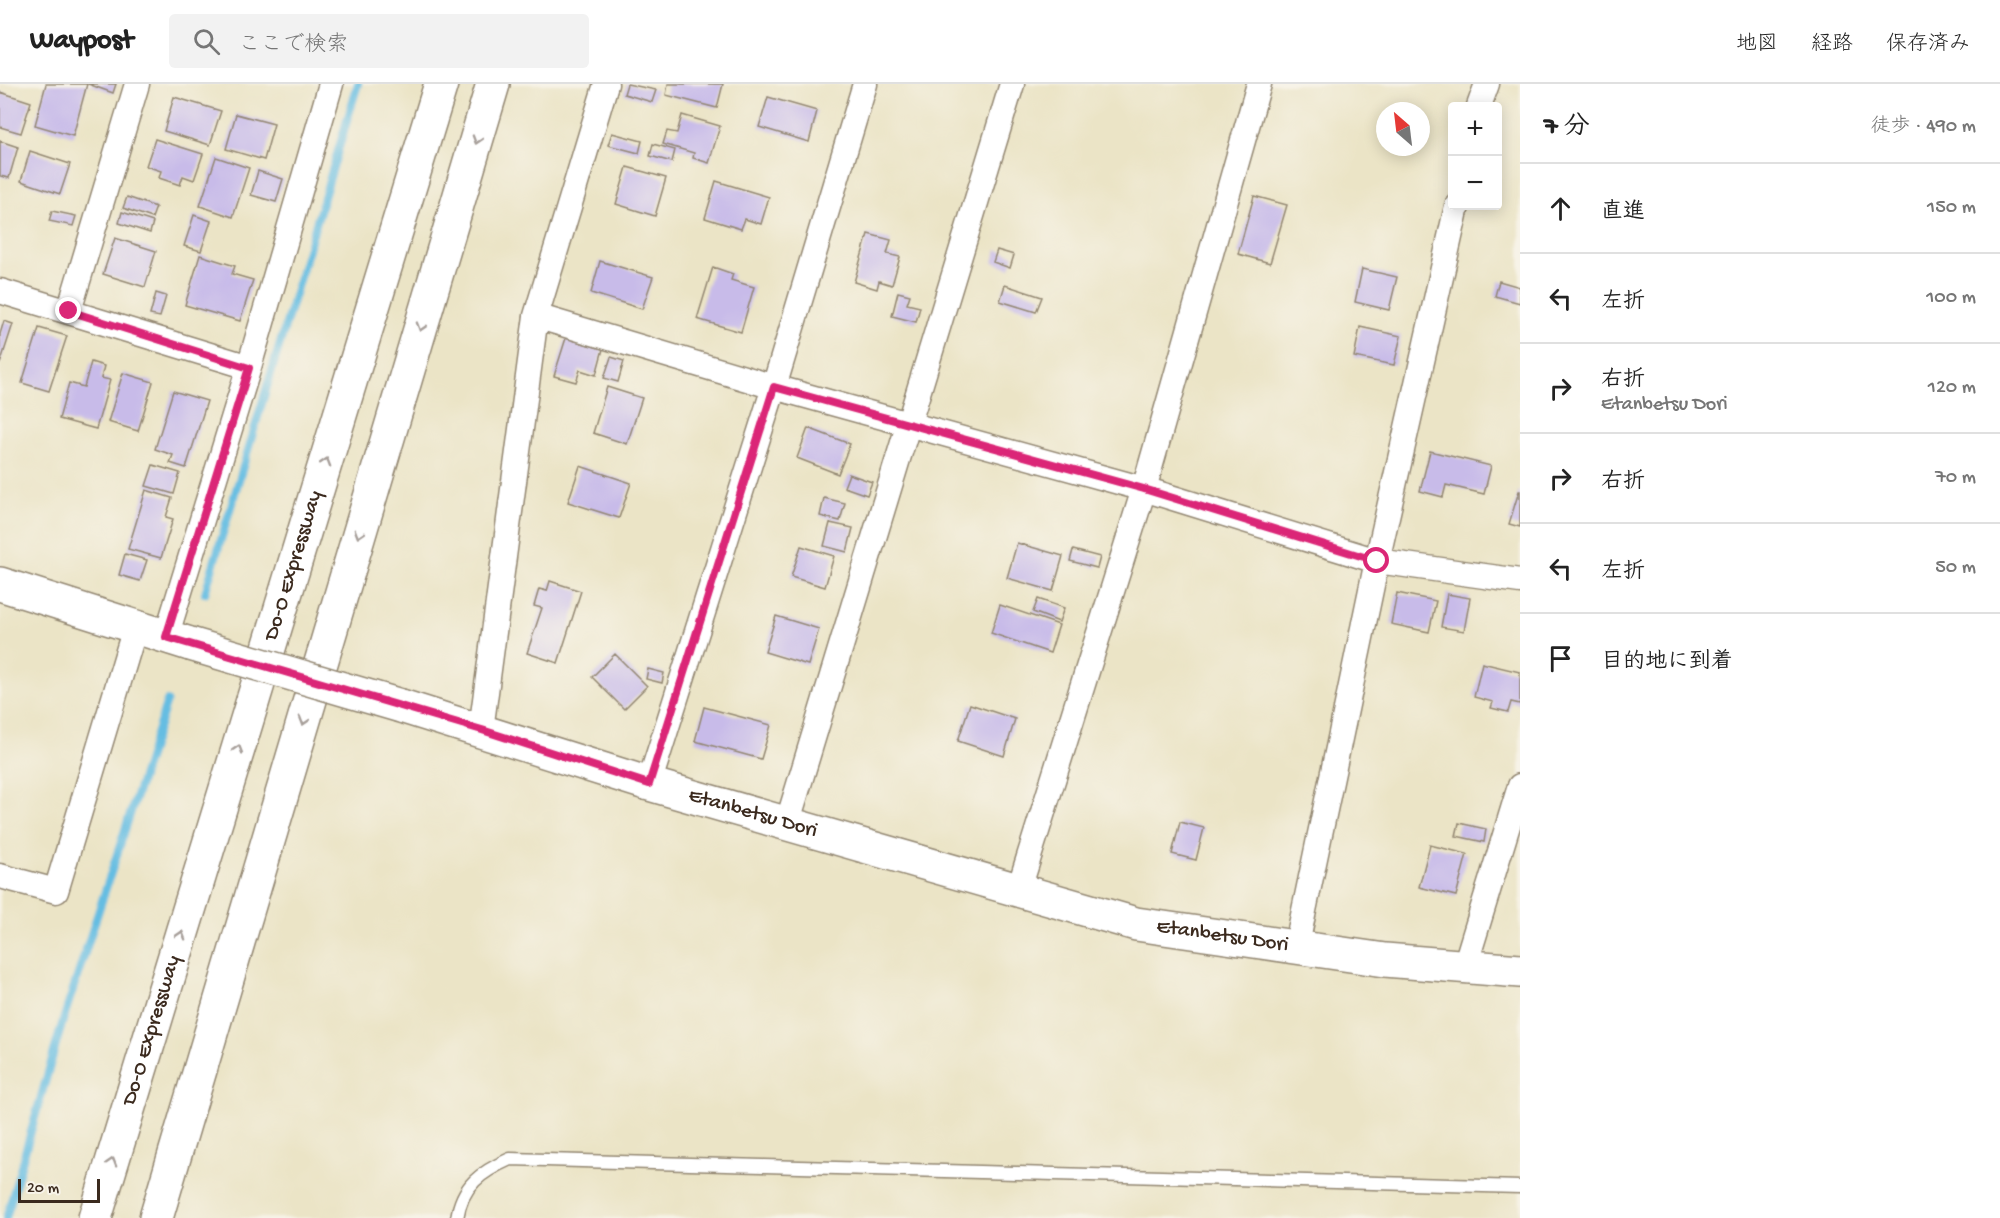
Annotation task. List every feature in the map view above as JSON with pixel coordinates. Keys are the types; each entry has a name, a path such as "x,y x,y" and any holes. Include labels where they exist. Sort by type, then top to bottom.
{"main road":[{"name":"Do-O Expressway","path":"95,1218 441,84"},
{"path":"156,1218 493,84"},
{"name":"Etanbetsu Dori","path":"0,584 135,628 482,730 649,784 1018,892 1136,924 1296,949 1385,960 1520,971"}],"street":[{"path":"69,311 137,84"},
{"path":"178,640 249,368 331,84"},
{"path":"482,730 536,316 606,84"},
{"path":"649,784 774,387 865,84"},
{"path":"787,824 906,423 1012,84"},
{"path":"1018,892 1144,489 1259,84"},
{"path":"1480,102 1487,84"},
{"path":"1296,949 1377,561 1456,210"},
{"path":"0,291 249,368"},
{"path":"536,316 774,387 1144,489 1377,561 1520,581"},
{"path":"0,876 56,891 135,628"},
{"path":"1465,966 1520,786"}],"lane":[{"path":"457,1218 460,1200 482,1172 510,1159 1520,1187"}],"building":[{"path":"46,84 87,84 73,136 35,125"},
{"path":"88,84 116,84 113,93"},
{"path":"627,84 656,90 652,102 624,94"},
{"path":"668,84 723,84 717,108 666,95"},
{"path":"0,92 31,102 21,133 0,127"},
{"path":"174,97 221,111 210,145 164,131"},
{"path":"768,97 817,111 809,142 759,127"},
{"path":"236,114 274,124 264,160 226,149"},
{"path":"682,115 720,126 709,163 693,158 694,153 663,144 667,131 677,133"},
{"path":"612,133 642,141 639,153 608,145"},
{"path":"155,139 203,154 194,180 183,176 180,185 159,178 161,171 146,166"},
{"path":"0,141 18,147 9,178 0,176"},
{"path":"653,144 675,150 672,162 650,156"},
{"path":"30,151 70,164 60,194 21,181"},
{"path":"216,157 249,168 233,217 200,206"},
{"path":"627,167 666,178 655,216 616,204"},
{"path":"258,171 283,179 276,202 251,195"},
{"path":"716,181 769,197 761,224 745,219 741,229 705,218"},
{"path":"1254,196 1287,205 1270,263 1238,254"},
{"path":"127,197 156,207 152,218 123,208"},
{"path":"52,211 76,216 73,226 49,221"},
{"path":"122,212 153,222 150,233 119,223"},
{"path":"194,215 211,221 201,251 184,246"},
{"path":"868,234 891,240 887,254 900,257 892,285 879,281 877,289 854,282"},
{"path":"115,238 156,251 145,287 103,274"},
{"path":"997,250 1014,255 1010,268 993,262"},
{"path":"200,255 235,266 232,274 253,280 240,321 185,305"},
{"path":"600,261 653,277 642,309 591,293"},
{"path":"713,267 733,274 731,280 754,287 741,332 697,319"},
{"path":"1362,269 1397,277 1389,310 1355,302"},
{"path":"1499,281 1520,287 1520,303 1495,296"},
{"path":"1005,285 1042,297 1036,312 1000,301"},
{"path":"898,292 910,295 907,304 920,307 916,322 892,316"},
{"path":"156,293 166,296 160,317 150,315"},
{"path":"4,321 13,324 0,364 0,334"},
{"path":"1360,327 1401,336 1394,365 1354,357"},
{"path":"39,328 67,336 49,391 22,383"},
{"path":"566,338 603,349 596,375 580,370 576,382 554,376"},
{"path":"611,357 624,361 618,382 604,378"},
{"path":"91,362 104,366 101,378 110,380 96,429 59,419 69,383 84,387"},
{"path":"123,373 153,382 138,431 108,422"},
{"path":"607,387 642,398 627,444 593,433"},
{"path":"173,391 207,401 186,468 170,463 173,455 155,449"},
{"path":"808,428 850,444 838,474 797,458"},
{"path":"1430,451 1491,466 1484,494 1446,485 1443,497 1420,491"},
{"path":"153,465 180,473 174,494 146,486"},
{"path":"580,466 631,483 619,518 568,502"},
{"path":"849,474 872,482 867,495 844,487"},
{"path":"146,490 172,498 166,517 173,519 161,558 128,549"},
{"path":"1520,491 1520,527 1509,524"},
{"path":"824,498 845,503 840,521 820,516"},
{"path":"830,523 853,528 847,552 824,546"},
{"path":"1017,543 1063,556 1053,591 1007,578"},
{"path":"801,546 834,556 825,587 791,577"},
{"path":"1073,550 1100,557 1097,568 1070,561"},
{"path":"125,554 147,560 140,581 119,575"},
{"path":"550,581 581,591 558,663 527,653 542,608 534,606 539,589 547,591"},
{"path":"1397,593 1436,601 1429,632 1391,624"},
{"path":"1447,594 1470,598 1464,631 1441,627"},
{"path":"1038,599 1064,608 1059,622 1033,612"},
{"path":"1000,605 1059,625 1050,653 991,633"},
{"path":"776,616 819,629 808,665 765,652"},
{"path":"615,654 647,686 624,709 592,677"},
{"path":"1482,663 1520,672 1520,704 1511,702 1508,712 1491,708 1493,702 1474,697"},
{"path":"648,669 664,673 662,683 646,679"},
{"path":"970,704 1015,719 1004,756 958,741"},
{"path":"704,707 771,725 761,759 695,741"},
{"path":"1180,822 1204,828 1196,860 1172,854"},
{"path":"1459,823 1486,829 1484,842 1456,836"},
{"path":"1430,845 1467,854 1456,896 1419,887"}],"waterway":[{"path":"205,593 358,84"},
{"path":"6,1218 64,1017 167,701"}],"route":[{"path":"69,311 249,368 166,637 482,730 649,784 774,387 1144,489 1377,561"}]}
